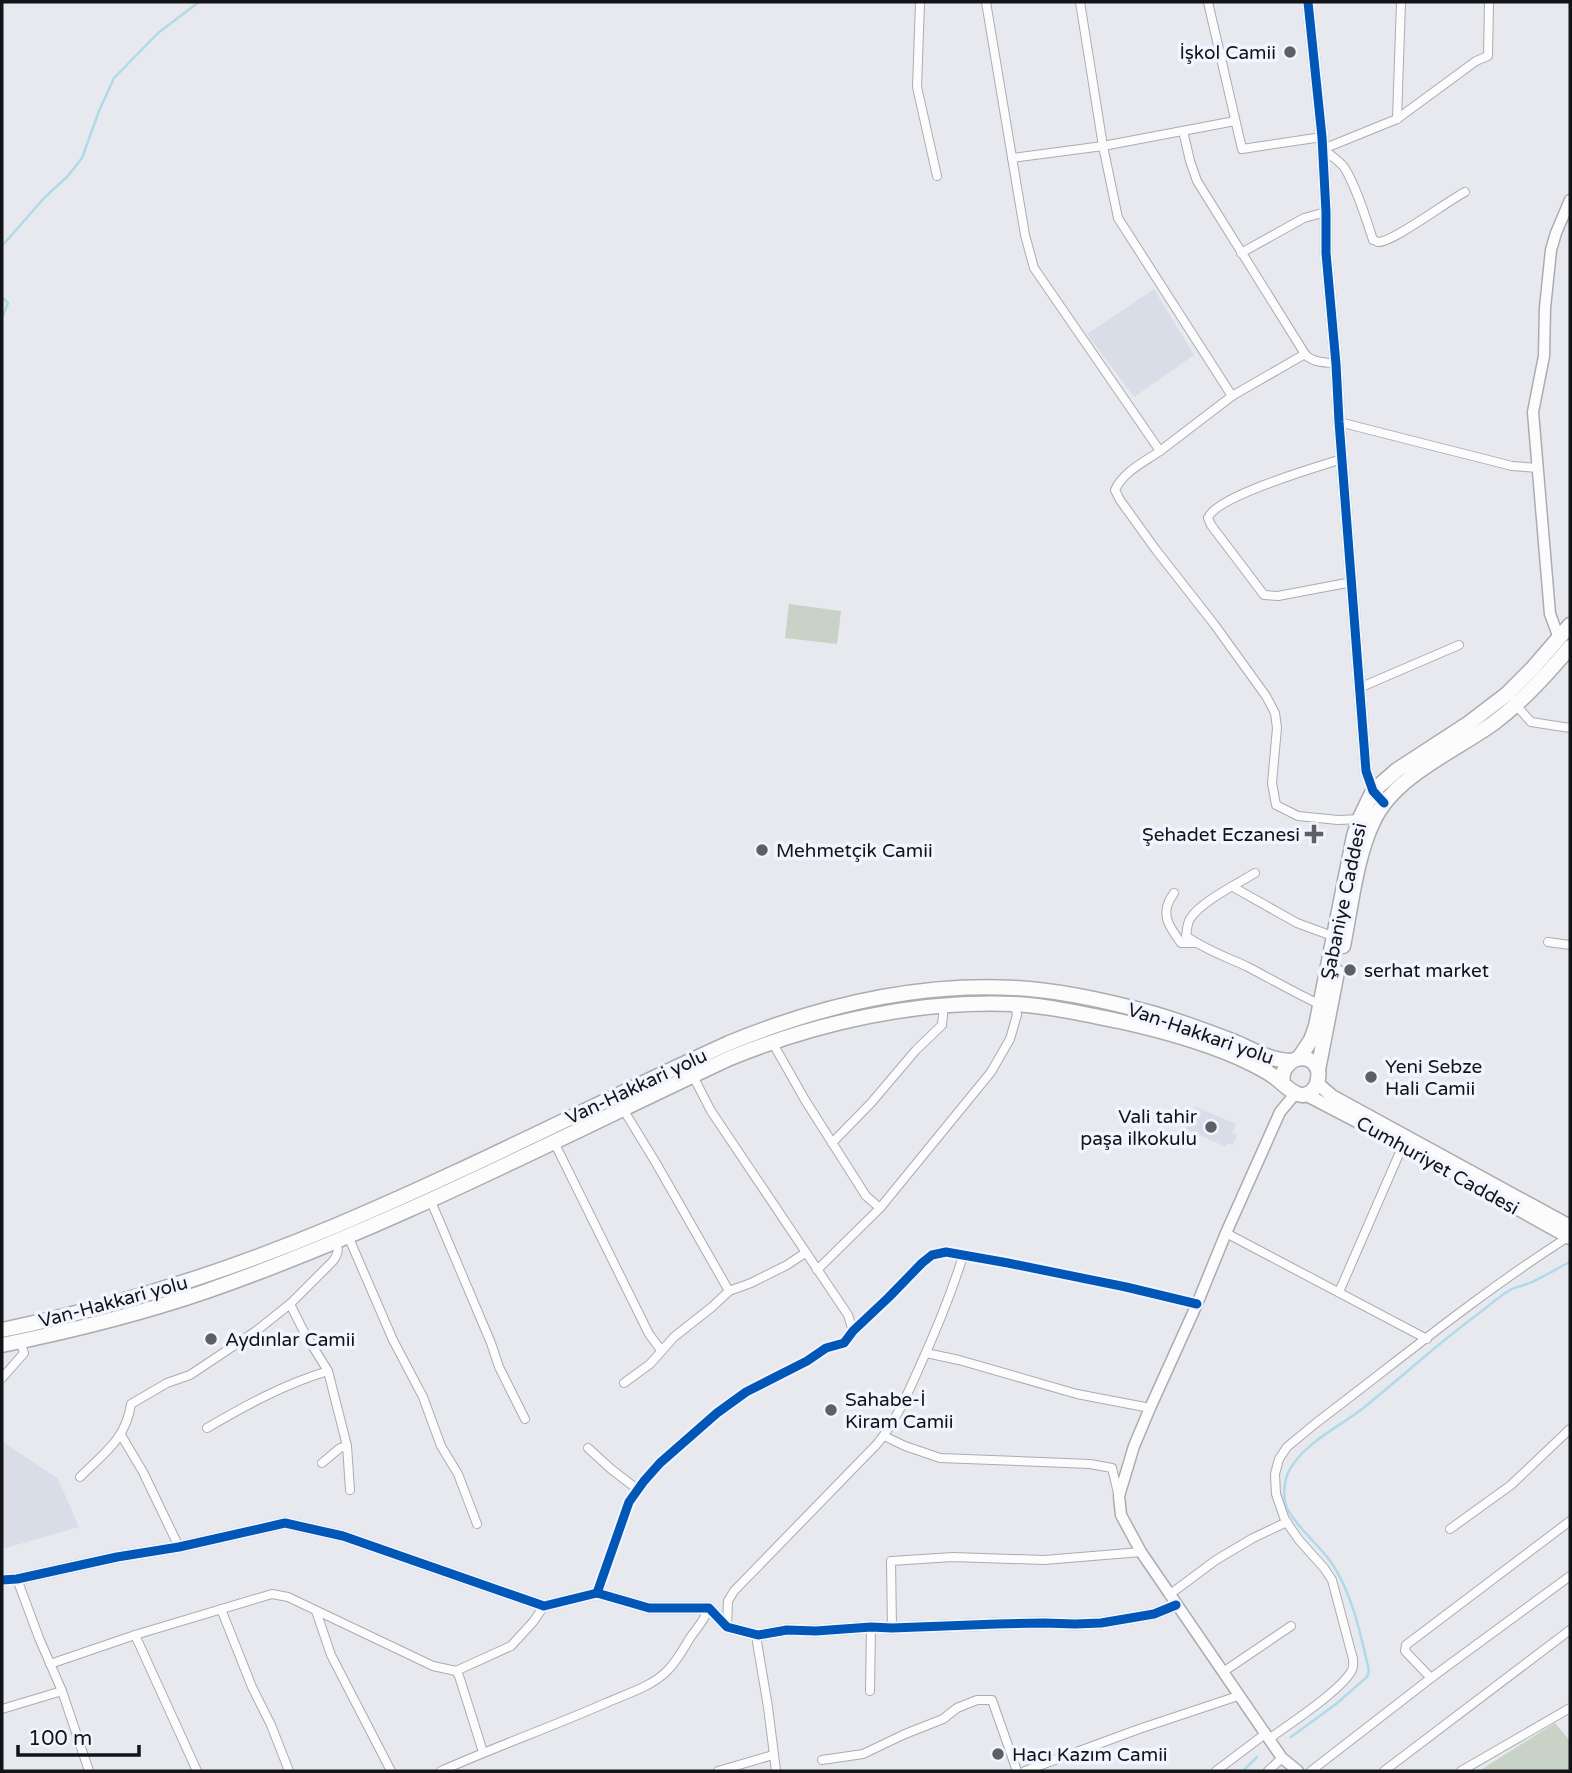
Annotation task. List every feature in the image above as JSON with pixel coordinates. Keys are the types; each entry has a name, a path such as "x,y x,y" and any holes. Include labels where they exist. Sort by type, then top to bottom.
{"highway":[{"name":"Şabaniye Caddesi","path":"1295,1060 1311,1040 1321,1005 1350,855 1366,820 1373,791 1397,770 1486,711 1565,642 1570,625"},
{"path":"2,1345 173,1301 342,1239 428,1193 554,1142 772,1041 860,1018 944,1006 1015,1004 1151,1021 1261,1069 1287,1089 1300,1094 1315,1088 1366,820 1405,783 1516,705 1537,685 1565,642"},
{"name":"Van-Hakkari yolu","path":"2,1330 126,1300 204,1275 428,1193 676,1067 764,1028 856,1001 943,989 1014,988 1071,995 1151,1021 1211,1033 1273,1059 1295,1060"},
{"path":"856,1001 860,1018"},
{"path":"1283,1084 1283,1071 1295,1060 1311,1061 1317,1077"}],"main road":[{"name":"Cumhuriyet Caddesi","path":"1317,1077 1332,1096 1569,1234"},
{"name":"Cumhuriyet Caddesi","path":"1300,1094 1403,1145 1569,1234"}],"street":[{"path":"920,2 917,87 937,176"},
{"path":"986,2 1025,235 1034,268 1160,451"},
{"path":"1080,2 1103,146 1118,218 1232,396"},
{"path":"1208,2 1242,149 1322,144 1397,119 1476,61 1488,56 1489,2"},
{"path":"1308,2 1322,144 1326,253 1366,771 1373,791 1384,803"},
{"path":"1397,119 1401,2"},
{"path":"1013,158 1103,146 1235,121"},
{"path":"1183,131 1197,181 1305,354 1315,361 1336,364"},
{"path":"1322,144 1344,167 1363,207 1373,240 1378,242 1408,229 1465,192"},
{"path":"1565,642 1550,614 1533,411 1544,356 1551,250 1570,200"},
{"path":"1241,253 1304,218 1326,212"},
{"path":"1305,354 1232,396 1125,475 1115,490 1156,550 1266,696 1275,713 1277,728 1272,783 1276,805 1298,816 1366,820"},
{"path":"1339,422 1512,466 1538,468"},
{"path":"1342,459 1278,479 1228,501 1210,512 1208,518 1264,595 1278,596 1352,582"},
{"path":"1359,688 1459,645"},
{"path":"1516,705 1531,722 1570,728"},
{"path":"1255,873 1215,897 1188,920 1186,936 1195,943 1321,1005"},
{"path":"1233,887 1297,922 1335,937"},
{"path":"1174,893 1167,903 1166,915 1169,923 1181,943 1195,943"},
{"path":"1548,942 1570,945"},
{"path":"817,1270 880,1208 991,1072 1010,1038 1017,1015 1015,1004"},
{"path":"832,1143 942,1025 944,1006"},
{"path":"764,1028 793,1080 866,1196 880,1208"},
{"path":"693,1076 711,1111 848,1315 853,1331"},
{"path":"1119,1496 1134,1446 1280,1112 1283,1084"},
{"path":"1280,1112 1300,1094"},
{"path":"623,1109 729,1291"},
{"path":"554,1142 649,1334 661,1350"},
{"path":"1339,1292 1403,1145"},
{"path":"428,1193 499,1367 525,1419"},
{"path":"1226,1233 1427,1339"},
{"path":"1216,1771 1339,1686 1352,1670 1353,1659 1332,1580 1287,1522 1276,1494 1275,1474 1279,1459 1287,1447 1512,1274 1569,1234"},
{"path":"80,1477 121,1435 129,1418 131,1404 167,1383 190,1375 256,1331 290,1304 333,1261 342,1239"},
{"path":"342,1239 423,1397 441,1446 457,1474 477,1524"},
{"path":"597,1593 629,1502 660,1463 717,1413 746,1392 807,1361 826,1348 844,1343 853,1331 932,1255 946,1252 1008,1263 1197,1304"},
{"path":"624,1383 650,1364 674,1337 729,1291 787,1265 805,1253"},
{"path":"727,1627 728,1601 734,1591 891,1428 952,1292 963,1256"},
{"path":"290,1304 328,1371 347,1446 350,1490"},
{"path":"2,1378 24,1353 20,1341"},
{"path":"926,1353 1077,1394 1150,1408"},
{"path":"207,1428 271,1393 328,1371"},
{"path":"1450,1529 1511,1485 1570,1429"},
{"path":"121,1435 143,1472 179,1548"},
{"path":"884,1436 940,1458 1090,1464 1112,1468 1121,1515 1141,1552 1282,1758 1298,1771"},
{"path":"322,1463 340,1448 347,1446"},
{"path":"588,1448 637,1489"},
{"path":"1431,1678 1405,1651 1406,1645 1570,1521"},
{"path":"2,1580 117,1557 179,1548 285,1523 343,1536 544,1606 597,1593 649,1608 709,1608 727,1627 758,1635 787,1630 816,1632 871,1627 1101,1623 1154,1614 1216,1560 1287,1522"},
{"path":"892,1628 891,1561 953,1557 1044,1560 1141,1552"},
{"path":"1311,1771 1431,1678 1570,1576"},
{"path":"17,1578 62,1691 89,1771"},
{"path":"50,1664 272,1594 288,1597 433,1666 456,1671 511,1646 544,1606"},
{"path":"441,1771 483,1752 559,1724 649,1684 666,1672 678,1657 703,1623 709,1608"},
{"path":"221,1609 289,1771"},
{"path":"316,1611 331,1656 391,1771"},
{"path":"1223,1672 1291,1626"},
{"path":"870,1691 871,1627"},
{"path":"1384,1771 1570,1630"},
{"path":"135,1635 197,1771"},
{"path":"758,1635 776,1771"},
{"path":"456,1671 483,1752"},
{"path":"2,1709 62,1691"},
{"path":"1025,1771 1238,1696"},
{"path":"821,1760 863,1754 943,1719 957,1708 977,1700 992,1700 1017,1771"},
{"path":"1461,1771 1570,1708"},
{"path":"718,1771 773,1755"},
{"path":"1268,1771 1282,1758"}],"shaded area":[{"path":"1154,289 1194,355 1134,397 1087,334"},
{"path":"789,604 841,611 837,644 785,638"},
{"name":"Vali tahir paşa ilkokulu","path":"1196,1107 1236,1124 1232,1133 1237,1135 1233,1145 1228,1143 1226,1147 1186,1129"},
{"path":"2,1441 58,1479 79,1527 2,1549"},
{"path":"1555,1723 1570,1741 1570,1771 1479,1771"}],"waterway":[{"path":"2,246 82,158 114,78 158,33 199,2"},
{"path":"2,297 8,303 2,318"},
{"path":"1291,1737 1336,1704 1367,1677 1369,1671 1356,1616 1340,1577 1328,1558 1299,1526 1285,1502 1284,1488 1290,1470 1306,1449 1362,1409 1499,1297 1570,1262"},
{"path":"1243,1771 1257,1757"}],"cycle path":[{"path":"1308,2 1322,137 1326,253 1366,771 1373,791 1384,803"},
{"path":"597,1593 629,1502 660,1463 717,1413 746,1392 807,1361 826,1348 844,1343 853,1331 932,1255 946,1252 1008,1263 1197,1304"},
{"path":"2,1580 179,1547 285,1523 343,1536 544,1606 597,1593 649,1608 709,1608 727,1627 758,1635 787,1630 871,1627 1101,1623 1154,1614 1176,1605"}],"place":[{"name":"İşkol Camii","path":"1290,52"},
{"name":"Şehadet Eczanesi","path":"1314,834"},
{"name":"Mehmetçik Camii","path":"762,850"},
{"name":"serhat market","path":"1350,970"},
{"name":"Yeni Sebze Hali Camii","path":"1371,1077"},
{"name":"Vali tahir paşa ilkokulu","path":"1211,1127"},
{"name":"Aydınlar Camii","path":"211,1339"},
{"name":"Sahabe-İ Kiram Camii","path":"831,1410"},
{"name":"Hacı Kazım Camii","path":"998,1754"}]}
